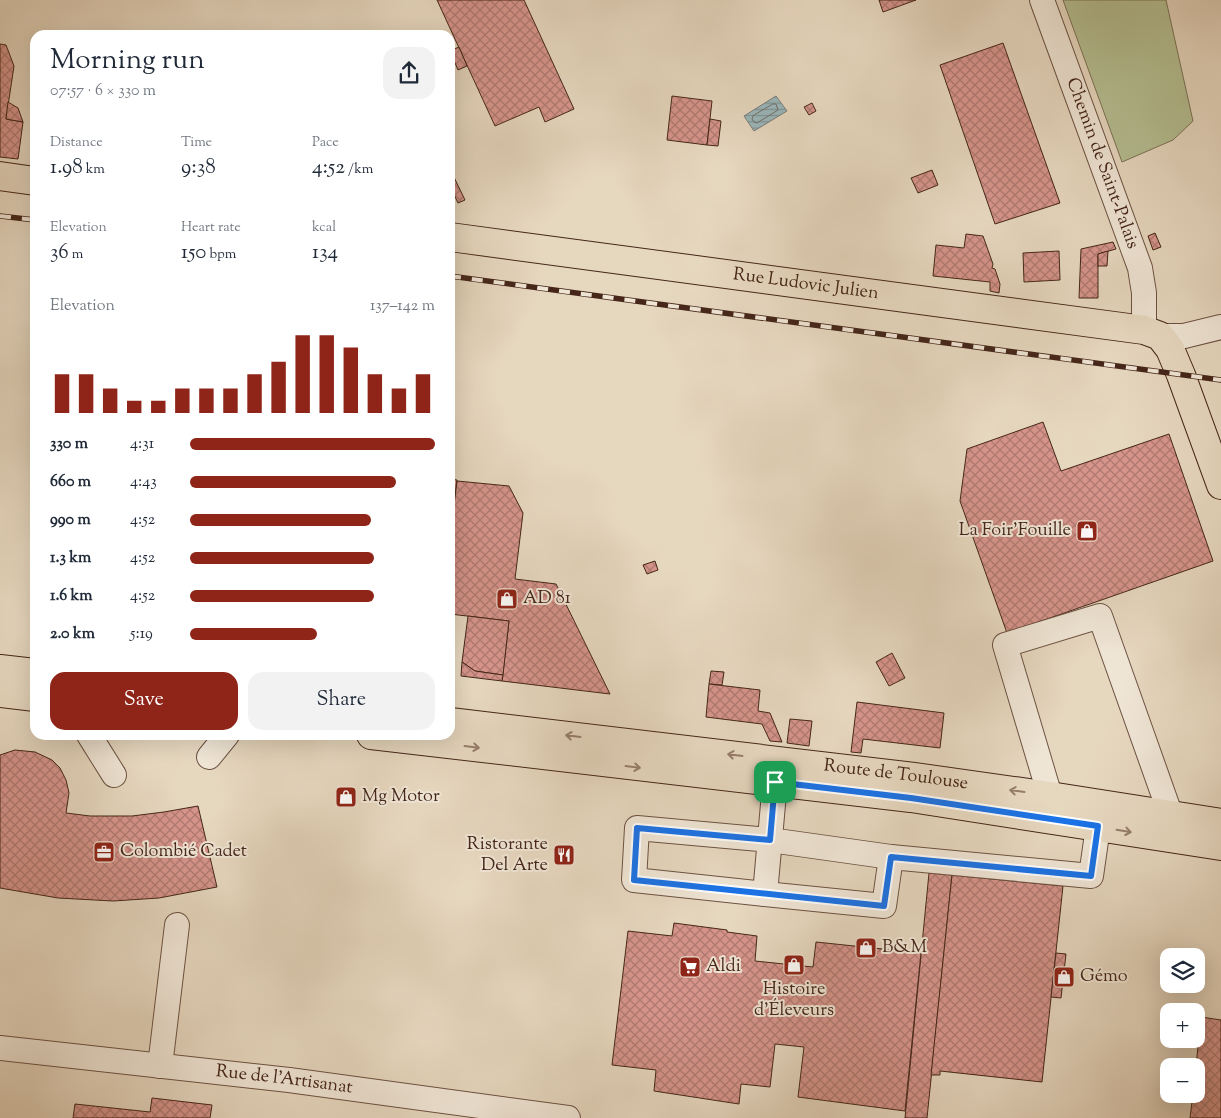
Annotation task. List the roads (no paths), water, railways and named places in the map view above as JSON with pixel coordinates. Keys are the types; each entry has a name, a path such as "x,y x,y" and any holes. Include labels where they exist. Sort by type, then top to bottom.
{"main road":[{"path":"0,176 30,180"},
{"name":"Rue Ludovic Julien","path":"455,238 1152,333"},
{"path":"1152,333 1170,349 1221,485"},
{"path":"0,669 30,672"},
{"path":"0,692 30,696"},
{"name":"Route de Toulouse","path":"455,723 904,775 1221,823"},
{"path":"414,740 911,798 1221,846"}],"street":[{"name":"Chemin de Saint-Palais","path":"1042,0 1140,268 1152,333"},
{"path":"1152,333 1184,336 1221,327"},
{"path":"1050,796 1005,645 1100,616 1171,816"},
{"path":"92,740 114,775"},
{"path":"209,756 223,740"},
{"path":"765,894 775,782"},
{"path":"891,857 884,906 634,880 637,828 770,840 891,857 1091,876 1098,826"},
{"path":"160,1066 177,925"},
{"name":"Rue de l'Artisanat","path":"0,1048 289,1080 568,1118"}],"water":[{"path":"776,96 787,111 754,131 744,116"}],"railway":[{"path":"0,216 30,219"},
{"path":"455,277 1221,380"}],"place":[{"name":"La Foir'Fouille","path":"1087,531"},
{"name":"AD 81","path":"507,599"},
{"name":"Mg Motor","path":"346,797"},
{"name":"Colombié Cadet","path":"104,852"},
{"name":"Ristorante Del Arte","path":"564,855"},
{"name":"B&M","path":"866,948"},
{"name":"Histoire d'Éleveurs","path":"794,965"},
{"name":"Aldi","path":"690,967"},
{"name":"Gémo","path":"1064,977"}]}
